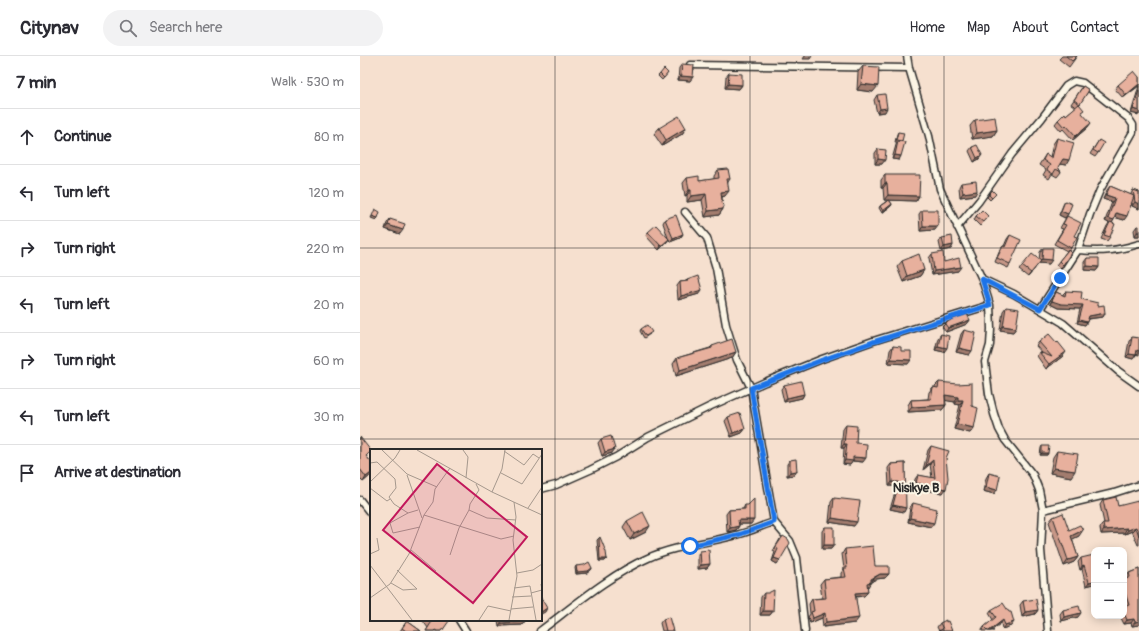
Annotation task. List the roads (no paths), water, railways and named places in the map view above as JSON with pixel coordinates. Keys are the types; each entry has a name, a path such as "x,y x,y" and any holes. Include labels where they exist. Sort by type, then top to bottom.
{"street":[{"path":"908,56 909,68 929,136 940,189 982,279 990,305 990,345 986,362 989,394 994,414 1005,440 1033,475 1039,490 1043,510 1041,550 1048,631"},
{"path":"690,65 909,68"},
{"path":"957,227 979,201 1012,154 1047,112 1066,86 1074,81 1083,82 1129,119 1133,125 1133,132 1098,196 1090,214 1078,250 1040,309"},
{"path":"685,212 707,238 716,268 726,325 738,360 751,388 774,522 790,541 797,558 805,631"},
{"path":"1078,250 1097,252 1110,251 1139,244"},
{"path":"982,279 1040,309 1063,323 1118,371 1139,386"},
{"path":"542,489 556,485 590,470 616,457 648,437 751,388 873,342 990,305"},
{"path":"1043,510 1114,493 1139,485"},
{"path":"360,500 370,513"},
{"path":"540,631 600,587 629,568 648,558 667,551 741,534 774,522"},
{"path":"460,621 466,631"}],"district":[{"name":"Nisikye B","path":"916,488"}]}
